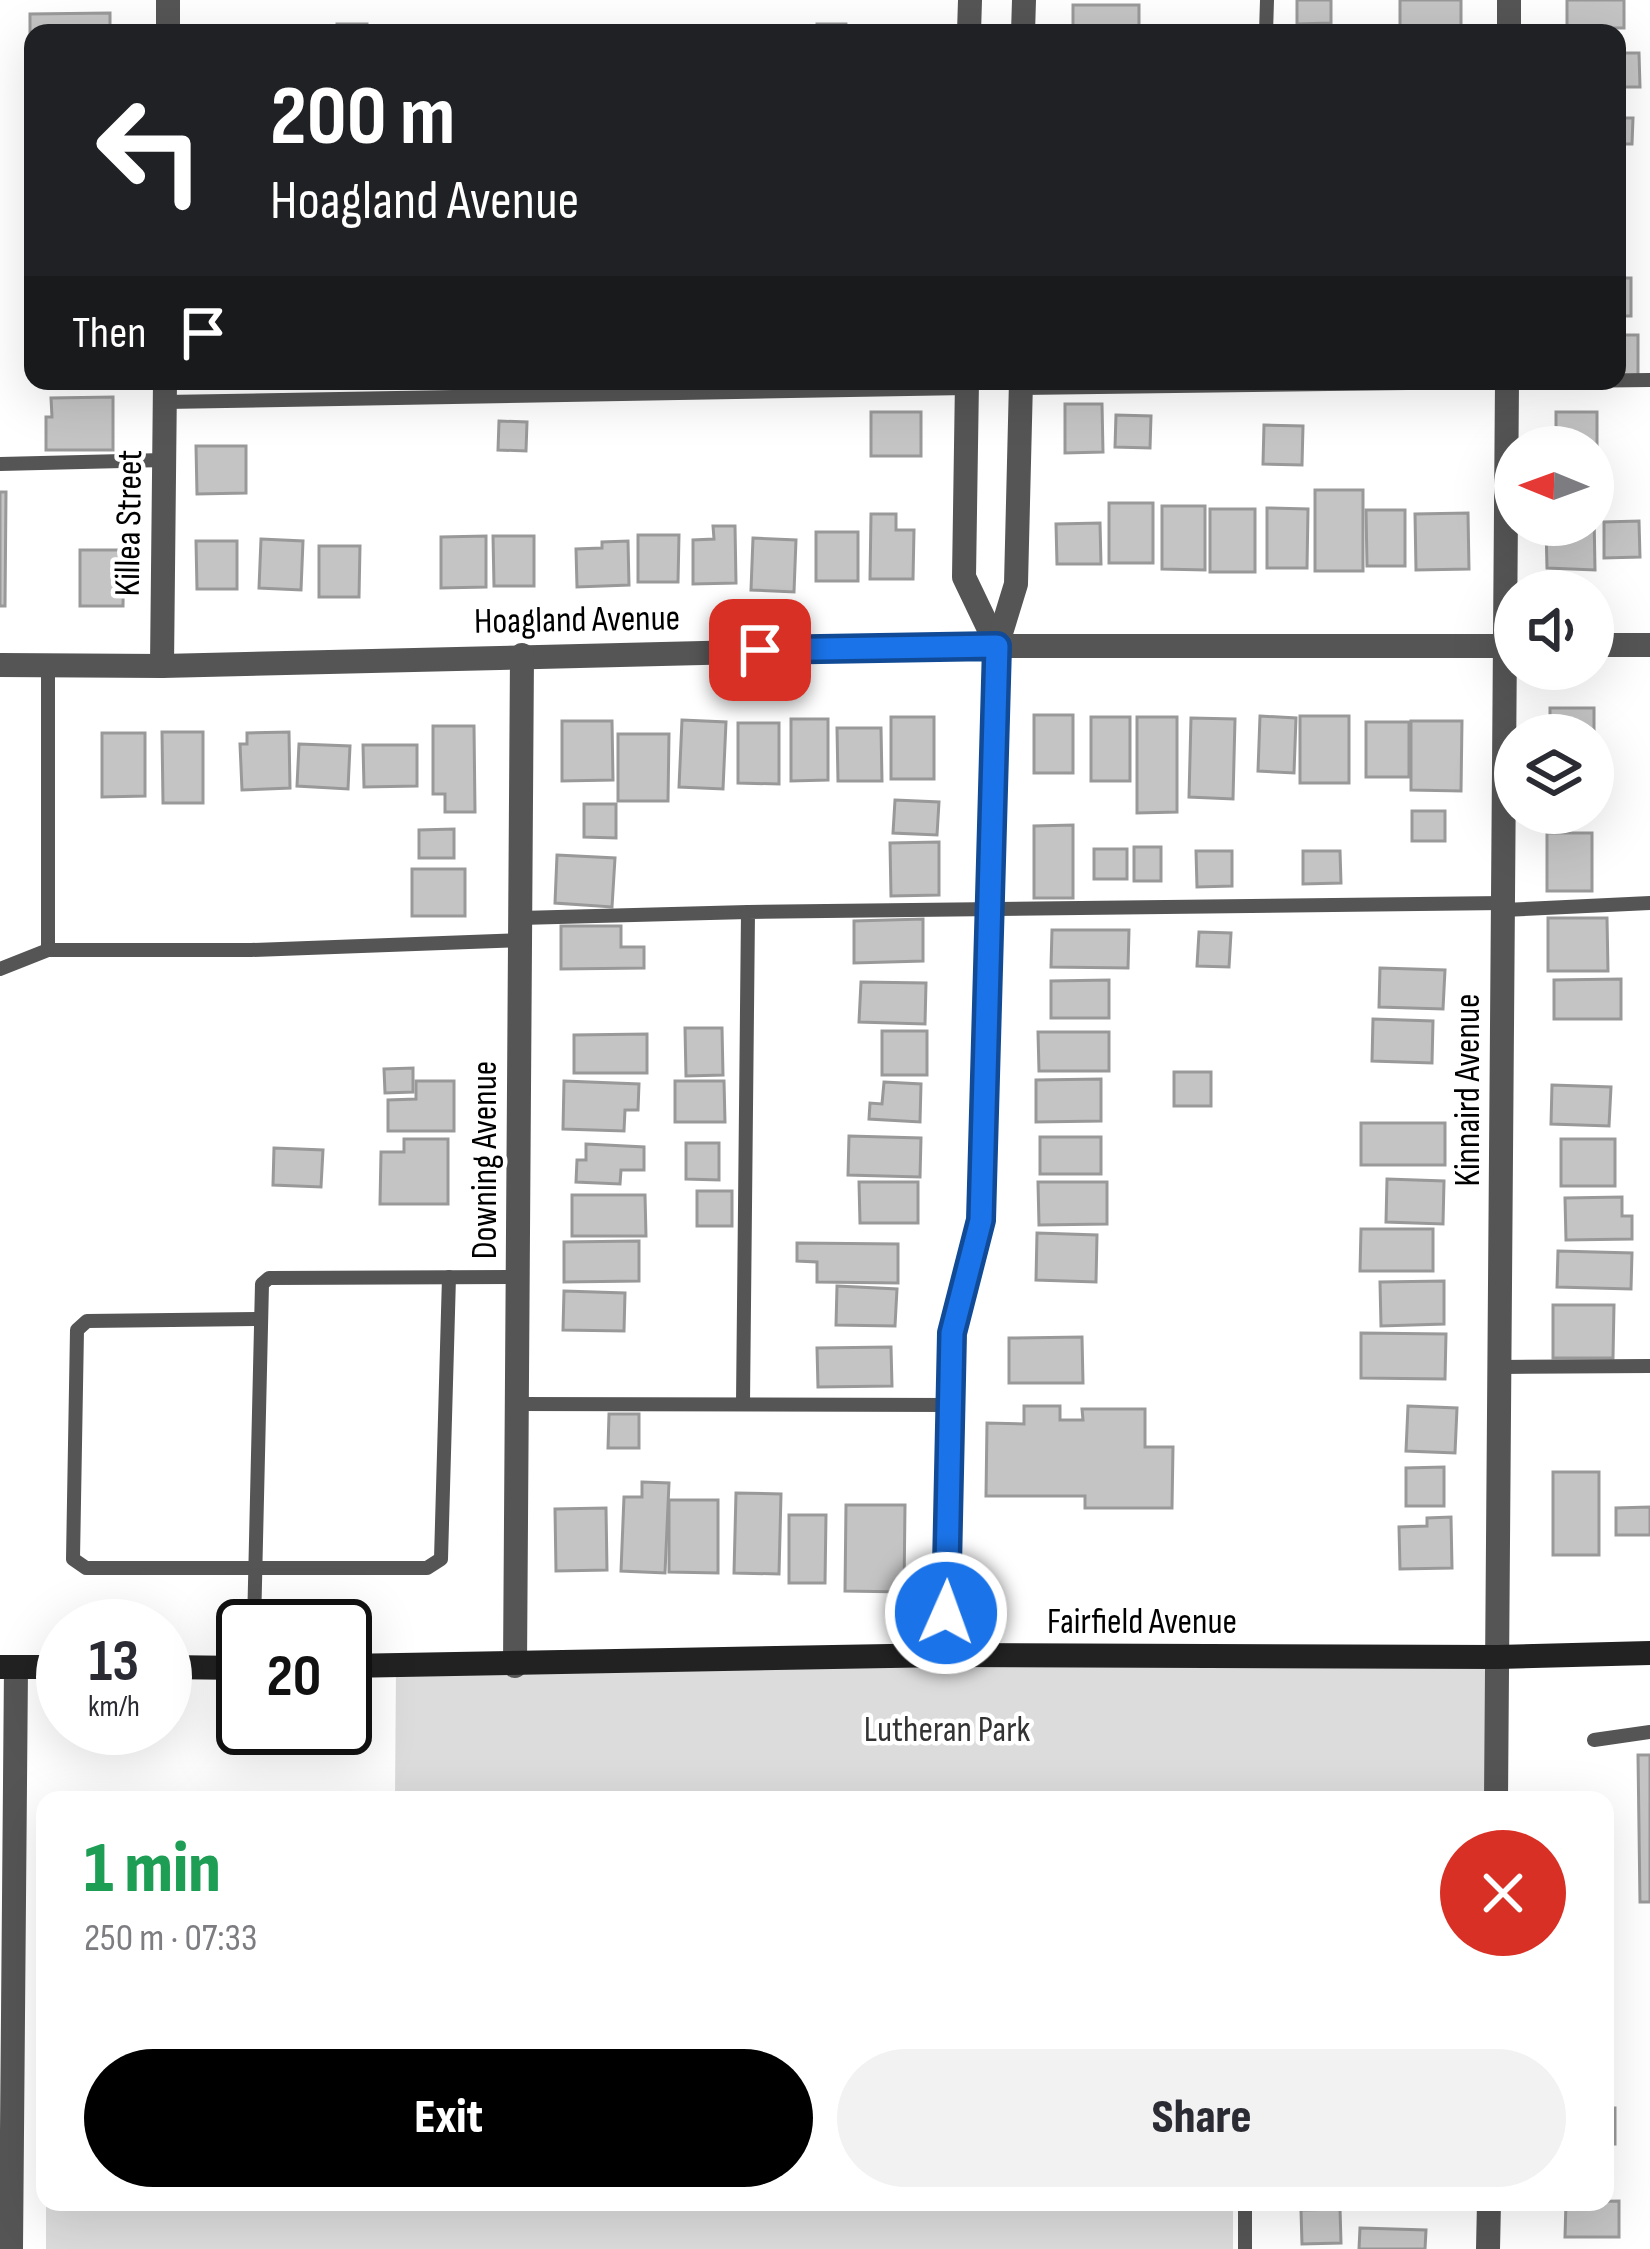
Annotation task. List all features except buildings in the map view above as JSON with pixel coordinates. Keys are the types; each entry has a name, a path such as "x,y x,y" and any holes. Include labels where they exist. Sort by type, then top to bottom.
{"main road":[{"name":"Fairfield Avenue","path":"372,1666 946,1655 1650,1653"}],"street":[{"path":"967,390 964,577 997,646"},
{"path":"997,646 1016,584 1021,390"},
{"name":"Kinnaird Avenue","path":"1507,390 1509,570"},
{"name":"Killea Street","path":"162,666 165,392"},
{"path":"1614,646 1650,645"},
{"name":"Hoagland Avenue","path":"0,665 162,666 997,646 1494,646"},
{"name":"Downing Avenue","path":"515,1666 522,655"},
{"name":"Kinnaird Avenue","path":"1496,1791 1509,690"},
{"path":"8,1667 11,2249"},
{"path":"1488,2249 1489,2211"}],"lane":[{"path":"165,392 394,390"},
{"path":"0,464 164,460"},
{"path":"946,1655 952,1333 981,1220 997,646"},
{"path":"48,665 48,950"},
{"path":"0,969 48,950 251,950 748,912 1650,903"},
{"path":"743,1403 748,912"},
{"path":"260,1319 87,1321 77,1330 73,1559 86,1568 255,1569 427,1568 441,1559 449,1277"},
{"path":"254,1599 262,1285 269,1278 518,1277"},
{"path":"1500,1367 1650,1366"},
{"path":"517,1404 952,1406"},
{"path":"1594,1740 1650,1732"},
{"path":"1245,2211 1245,2249"}],"green space":[{"name":"Lutheran Park","path":"1498,1657 1496,1791 395,1791 396,1666"},
{"path":"46,2211 1233,2211 1233,2249 46,2249"}],"route":[{"path":"760,650 997,646 981,1220 952,1333 946,1613"}]}
